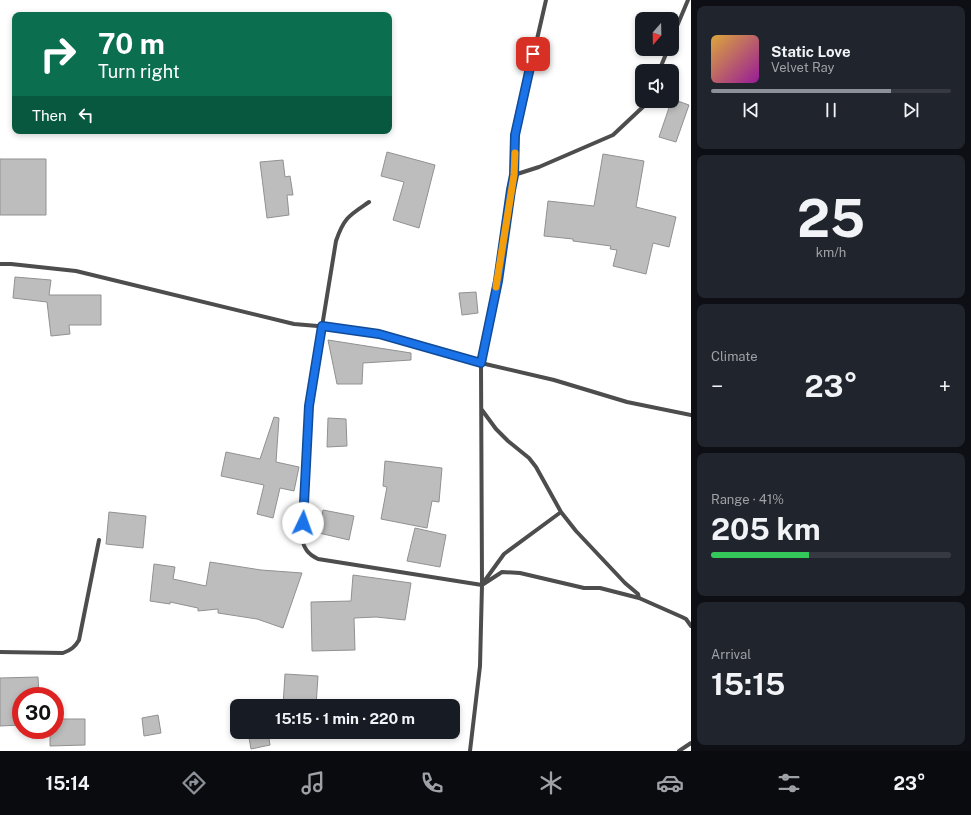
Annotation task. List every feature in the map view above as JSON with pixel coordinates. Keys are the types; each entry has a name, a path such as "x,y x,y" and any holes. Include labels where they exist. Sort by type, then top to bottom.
{"street":[{"path":"470,751 480,666 482,585 481,363 498,281 514,175 515,135 546,0"},
{"path":"679,21 688,0"},
{"path":"514,175 539,167 613,134 642,108"},
{"path":"369,202 347,217 340,229 336,241 309,406 302,538 304,547 310,555 318,559 482,585 502,572 520,573 584,588 600,588 640,598 686,619 691,626"},
{"path":"0,264 19,264 76,271 294,324 322,326 379,334 481,363 554,380 627,402 691,415"},
{"path":"482,410 496,429 529,458 536,467 561,512 576,531 625,583 638,594 640,598"},
{"path":"482,585 504,554 561,512"},
{"path":"0,652 63,653 70,651 75,646 79,640 100,540"},
{"path":"679,751 691,743"}],"building":[{"path":"679,101 689,105 676,142 659,137 669,108 679,108"},
{"path":"387,152 435,165 419,228 393,220 404,182 381,176"},
{"path":"603,154 644,161 636,207 676,217 669,247 653,243 646,274 613,266 617,250 610,249 611,246 573,241 573,239 544,236 548,201 594,206"},
{"path":"0,159 46,159 46,215 0,215"},
{"path":"283,160 285,177 290,176 293,195 287,195 289,215 267,218 260,162"},
{"path":"15,277 51,280 49,295 101,295 101,325 69,325 70,334 51,336 47,302 13,298"},
{"path":"476,292 478,313 462,315 459,293"},
{"path":"328,340 411,353 411,360 363,363 362,384 337,384"},
{"path":"274,417 279,418 276,462 299,467 294,491 280,488 273,518 257,514 264,485 221,476 226,452 260,459"},
{"path":"328,418 346,419 347,446 327,447"},
{"path":"385,461 442,468 439,502 432,501 427,528 381,519 387,487 383,486"},
{"path":"323,510 354,516 349,540 319,533"},
{"path":"109,512 146,516 143,548 106,544"},
{"path":"415,528 446,535 440,567 407,561"},
{"path":"210,562 261,570 302,573 283,628 257,619 218,613 218,609 198,611 198,608 170,602 170,604 150,601 154,564 175,567 173,579 206,586"},
{"path":"353,575 411,583 405,620 376,617 354,618 355,650 312,651 311,602 351,601"},
{"path":"285,674 318,676 316,699 283,699"},
{"path":"38,677 39,687 12,687 12,725 0,726 0,678"},
{"path":"158,715 161,733 144,736 142,718"},
{"path":"64,719 85,719 85,745 50,746 50,739 64,739"},
{"path":"249,739 269,739 270,745 251,749"}],"slow traffic":[{"path":"496,287 514,175 515,153"}],"route":[{"path":"303,523 309,406 322,326 379,334 481,363 498,281 514,175 515,135 533,54"}]}
